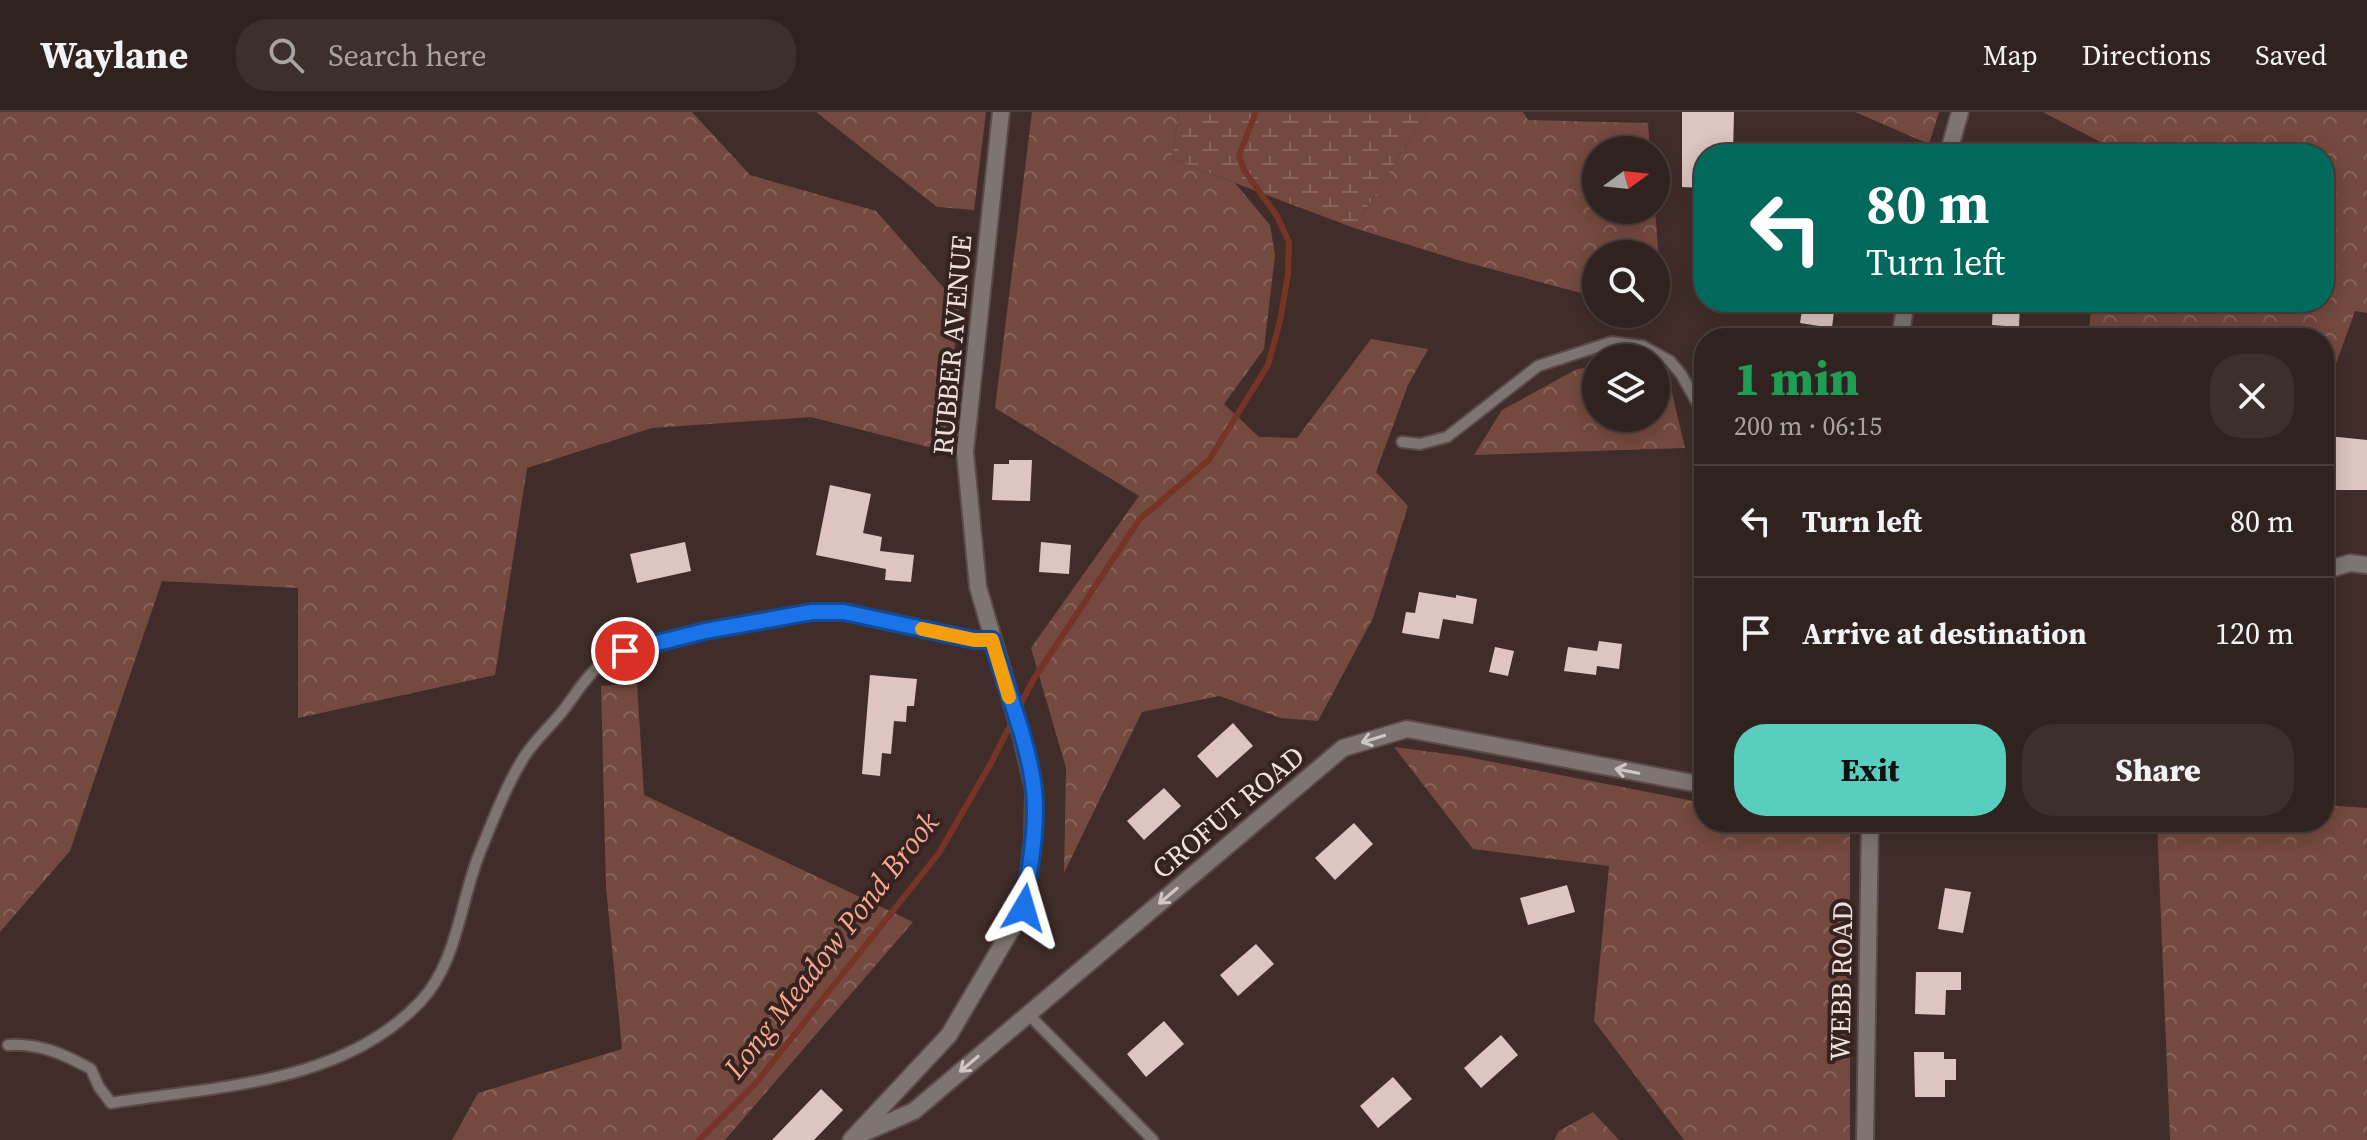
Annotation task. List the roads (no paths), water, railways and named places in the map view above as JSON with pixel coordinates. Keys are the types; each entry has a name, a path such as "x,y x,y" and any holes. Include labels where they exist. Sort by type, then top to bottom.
{"street":[{"name":"RUBBER AVENUE","path":"852,1139 949,1035 1024,908 1033,840 1034,790 978,587 965,452 1001,112"},
{"path":"1951,144 1960,112"},
{"path":"2334,568 2350,563 2367,565"},
{"name":"CROFUT ROAD","path":"852,1139 914,1111 1343,748 1407,729 1694,783"},
{"name":"WEBB ROAD","path":"1865,1140 1870,832"}],"lane":[{"path":"1402,442 1420,444 1447,437 1538,366 1612,342 1643,346 1670,361 1694,397"},
{"path":"8,1045 29,1044 56,1051 91,1069 111,1103 268,1080 333,1060 363,1046 392,1026 421,1001 436,980 450,951 479,856 526,754 605,660 625,651 705,631 812,612 844,612 974,640 992,640"},
{"path":"1028,1014 1153,1140"}],"waterway":[{"name":"Long Meadow Pond Brook","path":"699,1140 755,1084 939,853 991,763 1033,680 1139,520 1209,460 1268,365 1280,321 1288,274 1289,242 1277,216 1244,170 1239,155 1256,112"}]}
